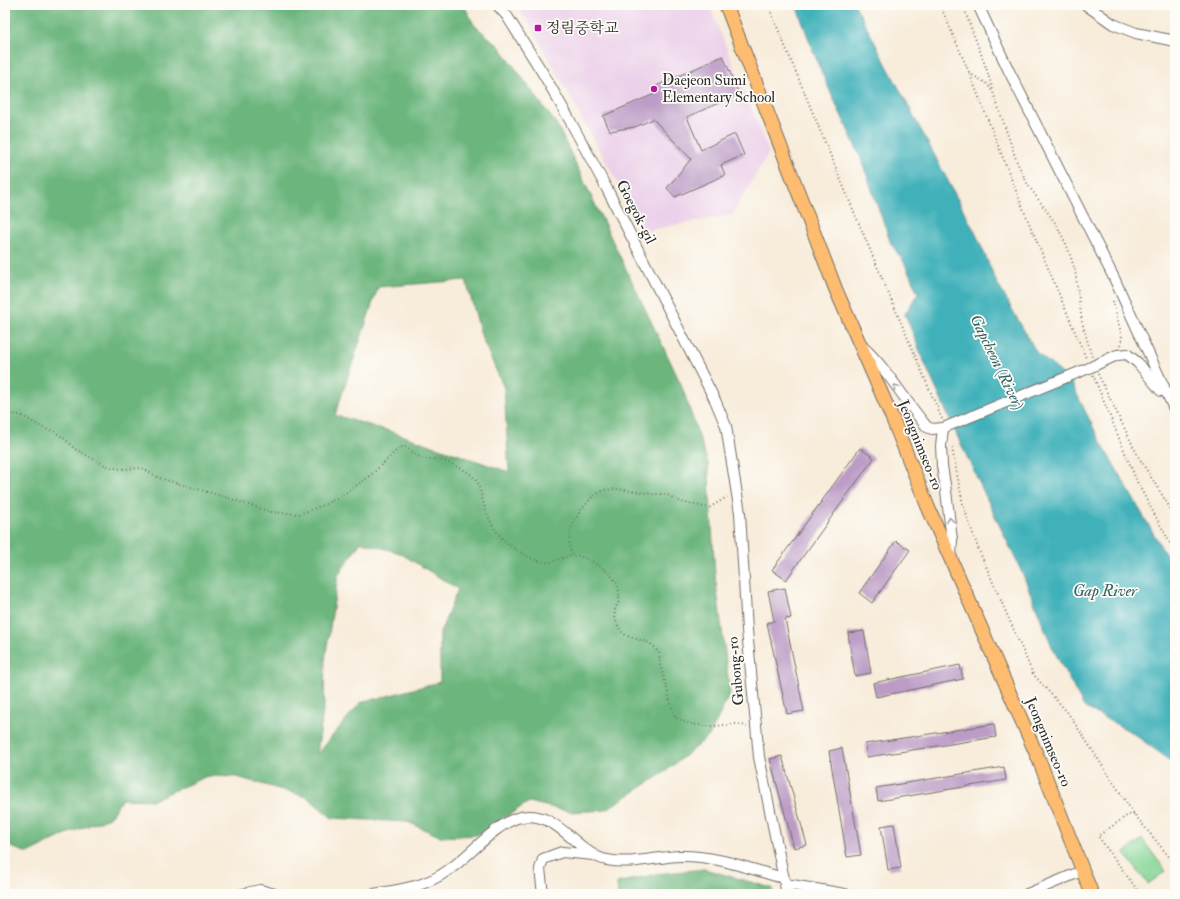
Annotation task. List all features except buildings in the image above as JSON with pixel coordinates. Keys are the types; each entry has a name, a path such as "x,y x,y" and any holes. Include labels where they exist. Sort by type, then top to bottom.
{"main road":[{"name":"Jeongnimseo-ro","path":"726,5 836,290 891,415 928,507 1039,760 1092,894"}],"street":[{"name":"Goegok-gil","path":"497,5 507,16 544,75 607,189 715,400 726,426 729,442"},
{"path":"978,5 1008,69 1114,278 1174,408"},
{"path":"1086,5 1113,24 1136,34 1175,41"},
{"path":"861,345 870,354 927,427 932,429 946,427 1117,355 1127,354 1138,363 1174,408"},
{"path":"946,427 941,446 942,466 952,540 951,559"},
{"name":"Gubong-ro","path":"729,442 740,513 747,630 757,735 760,758 787,894"},
{"path":"372,894 411,888 430,881 448,871 487,838 504,826 516,819 530,816 545,820 562,830 594,855"},
{"path":"543,894 540,869 543,859 562,852 594,855 607,860 628,861 680,856 703,857 785,881 845,894"},
{"path":"1027,894 1082,871"},
{"path":"242,894 260,890 274,894"}],"path":[{"path":"768,5 946,427"},
{"path":"940,5 969,72 1024,211 1091,367 1138,484 1175,552"},
{"path":"964,5 966,18 989,75 993,92 1017,162 1028,185 1056,224 1067,246 1075,270 1082,322 1091,367 1138,456 1175,516"},
{"path":"969,72 986,83 993,92"},
{"path":"1112,299 1122,337 1121,347 1117,355"},
{"path":"5,408 10,414 21,415 45,429 54,431 75,448 109,467 122,469 142,468 159,478 271,512 299,514 329,503 370,476 398,448 404,446 422,458 444,461 463,470 475,479 493,528 514,548 538,560 549,562 572,555 580,556 589,560 612,576 618,586 620,598 619,603 615,607 615,616 619,627 623,633 632,638 652,645 659,654 660,663 675,717 683,722 705,726 729,723 739,724 746,726 757,735"},
{"path":"951,445 964,505 978,548 1033,674 1068,713 1134,814 1175,864"},
{"path":"572,555 569,545 571,528 580,511 593,496 604,490 618,489 653,494 666,494 681,502 709,508 736,490"},
{"path":"1134,814 1128,815 1098,836 1140,894"}],"shaded area":[{"name":"Daejeon Sumi Elementary School","path":"516,5 709,5 769,152 732,215 644,231 531,26"}],"green space":[{"path":"5,5 464,5 474,25 499,46 557,125 681,384 708,463 715,575 730,693 710,735 665,772 605,810 571,812 529,802 477,835 441,837 408,822 332,818 307,797 237,777 207,776 153,800 122,799 109,818 66,834 28,853 5,845","holes":["466,280 482,338 504,388 509,472 389,431 335,415 378,287","361,542 400,553 458,589 440,633 440,682 360,703 317,754 324,704 325,660 338,575"]},
{"path":"1142,839 1166,871 1148,884 1124,853"},
{"path":"704,869 772,888 772,894 618,894 617,883 657,874"}],"water":[{"name":"Gap River","path":"796,5 855,5 976,234 997,283 1037,353 1070,380 1099,439 1175,571 1175,767 1164,756 1131,732 1084,707 1053,649 1024,577 960,442 925,364 905,314 918,293 904,262 891,244 860,156 820,69"}],"place":[{"name":"정림중학교","path":"538,28"},
{"name":"Daejeon Sumi Elementary School","path":"654,89"}],"water label":[{"name":"Gapcheon (River)","path":"997,362"}]}
